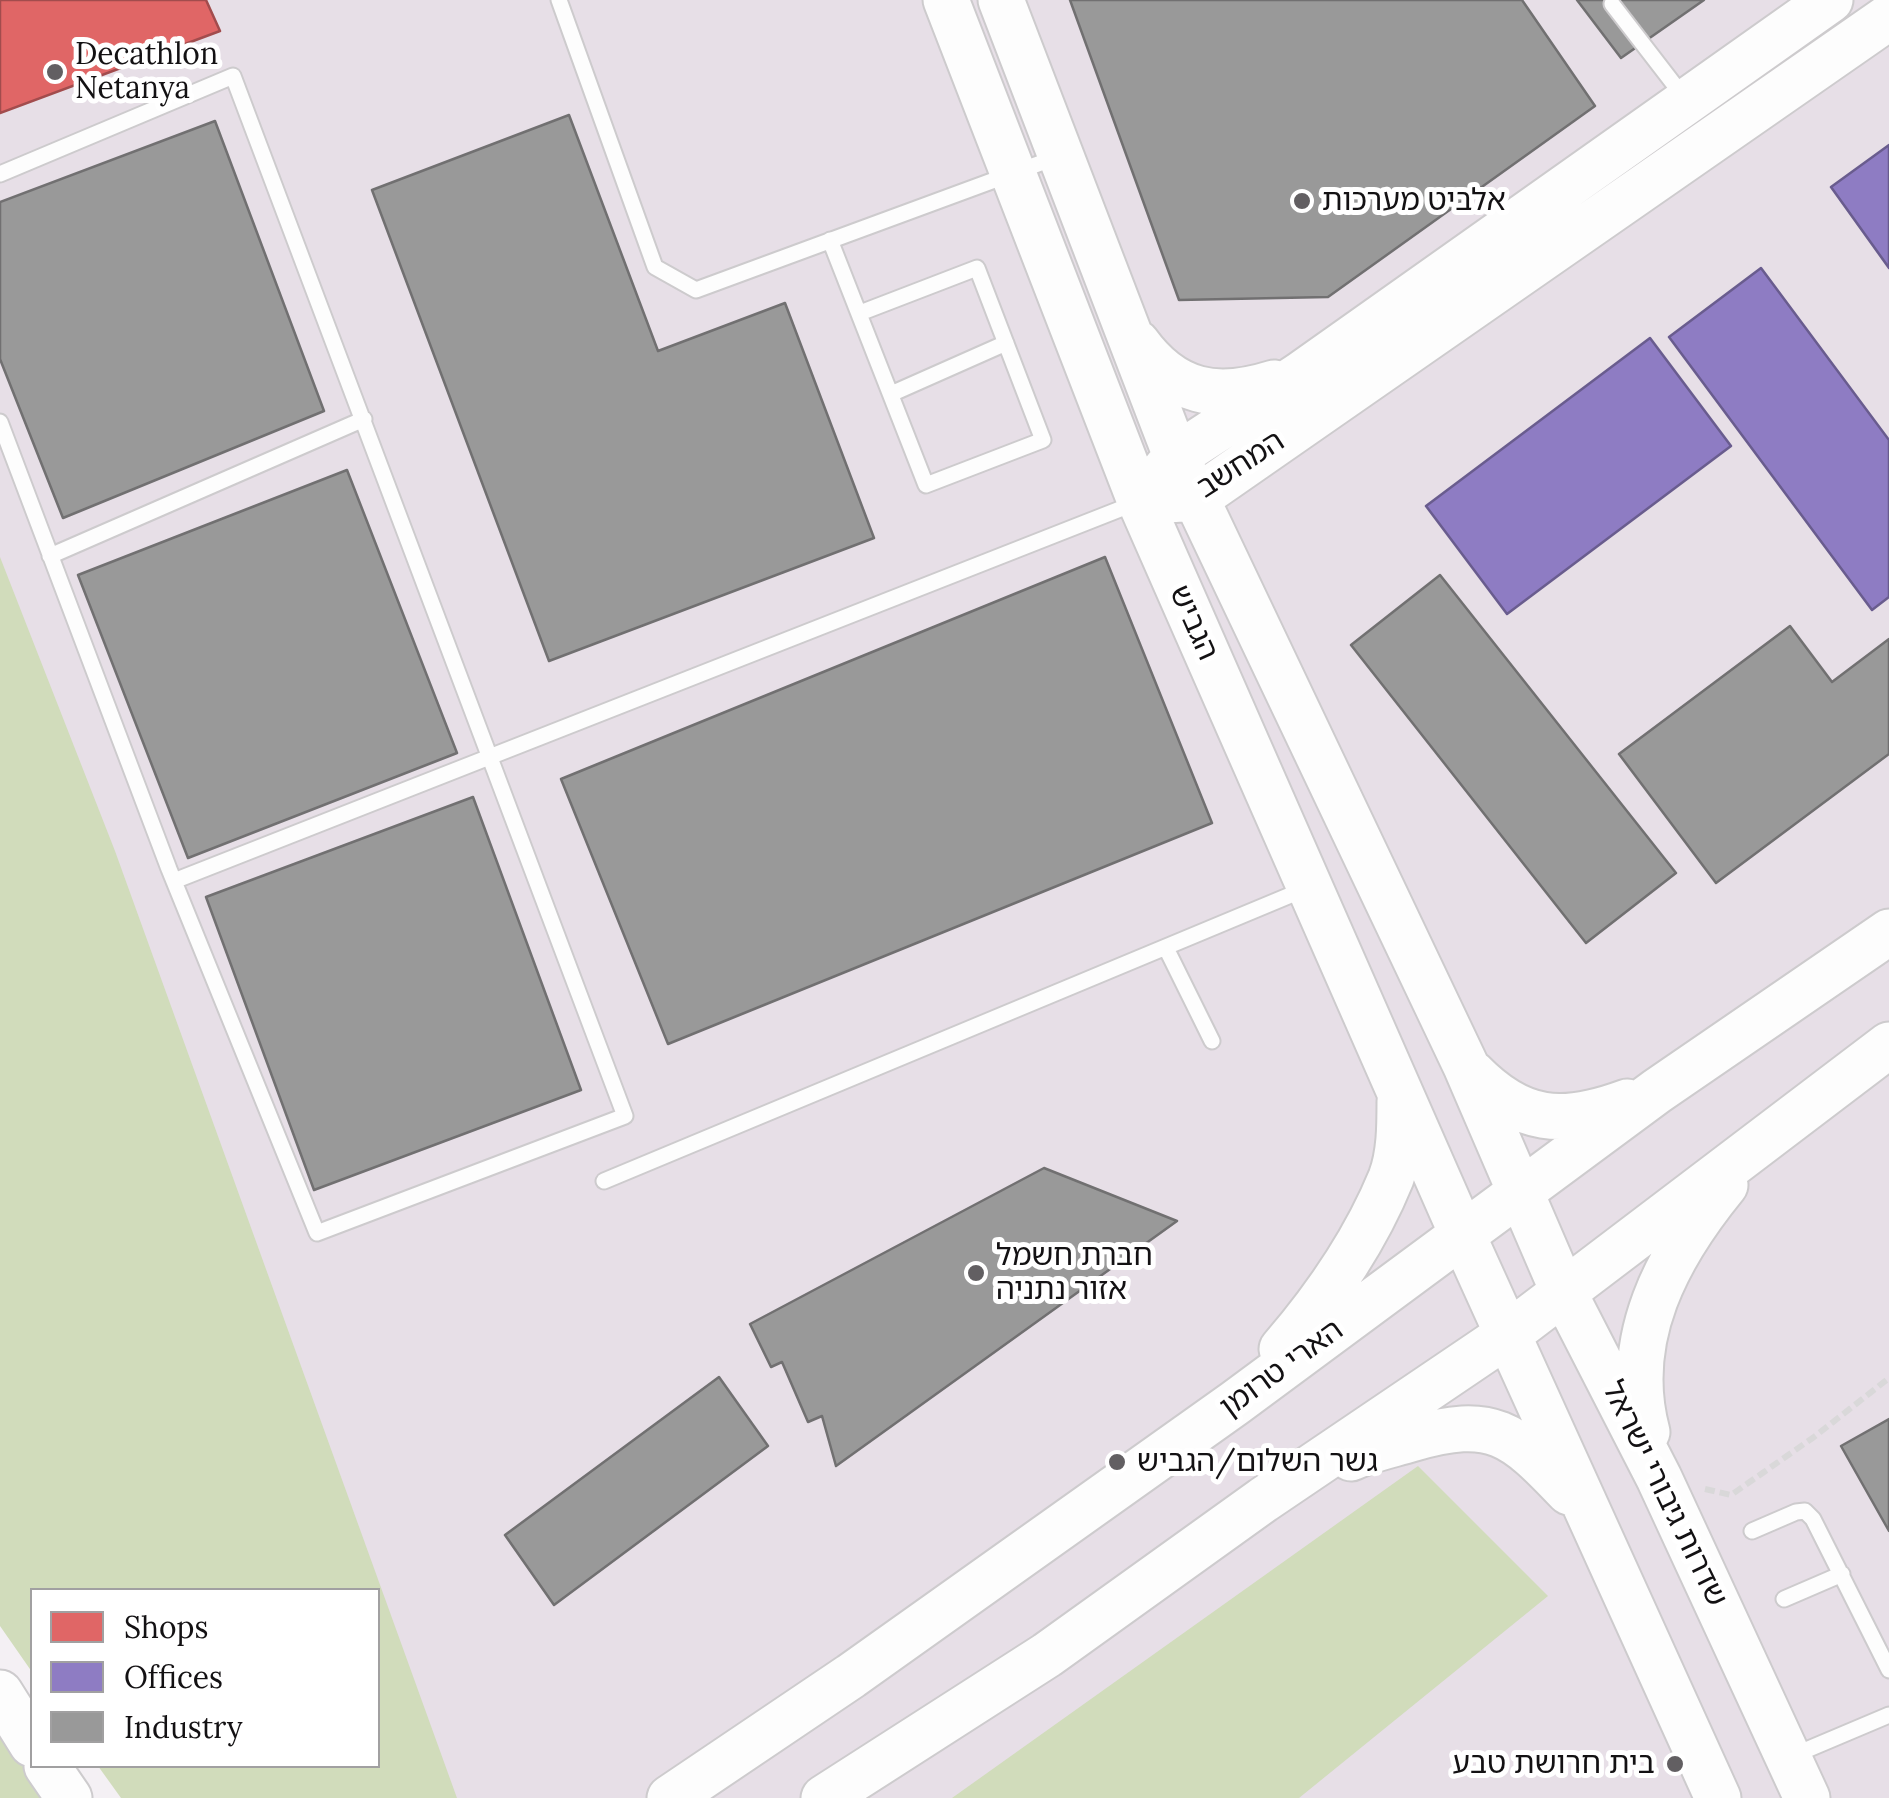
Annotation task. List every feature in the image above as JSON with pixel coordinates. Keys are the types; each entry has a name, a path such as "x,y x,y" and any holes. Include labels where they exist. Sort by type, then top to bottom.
{"street":[{"name":"הגביש","path":"946,0 1140,502 1463,1236"},
{"name":"הגביש","path":"1000,0 1176,456 1466,1066 1518,1192"},
{"name":"המחשב","path":"1140,502 1176,456 1300,375 1830,0"},
{"name":"המחשב","path":"1140,502 1198,498 1889,17"},
{"path":"1128,331 1164,373 1204,391 1240,393 1300,375"},
{"name":"הארי טרומן","path":"670,1798 851,1676 1235,1404 1657,1091 1889,932"},
{"path":"824,1798 1047,1655 1263,1500 1507,1335 1889,1044"},
{"path":"1466,1066 1505,1103 1535,1116 1606,1110 1657,1091"},
{"path":"1235,1404 1306,1321 1342,1269 1386,1188 1400,1134 1399,1089"},
{"path":"1659,1478 1643,1416 1639,1376 1643,1329 1658,1290 1687,1241 1759,1142"},
{"name":"שדרות גיבורי ישראל","path":"1518,1192 1563,1291 1659,1478 1807,1798"},
{"path":"1463,1236 1718,1798"},
{"path":"1263,1500 1356,1455 1459,1427 1486,1428 1512,1439 1586,1508"},
{"path":"0,1692 30,1741"},
{"path":"48,1768 69,1798"}],"lane":[{"path":"559,0 655,267 696,290 1060,156"},
{"path":"1612,4 1686,100"},
{"path":"0,174 233,76 625,1116 317,1233 174,881 0,422"},
{"path":"830,240 926,485 1043,440 977,268 860,313"},
{"path":"890,394 1006,344"},
{"path":"50,556 364,419"},
{"path":"174,881 1140,502"},
{"path":"604,1181 1309,888"},
{"path":"1166,948 1212,1041"},
{"path":"1752,1531 1796,1512 1806,1511 1814,1519 1889,1670"},
{"path":"1784,1599 1842,1574"},
{"path":"1788,1758 1889,1716"}],"path":[{"path":"1659,1478 1732,1495 1889,1378"}],"shaded area":[{"path":"0,0 1889,0 1889,1798 181,1798 380,1768 380,1588 0,1479"}],"green space":[{"path":"0,557 115,851 457,1798 121,1798 99,1768 380,1768 380,1588 30,1588 30,1669 0,1626"},
{"path":"1418,1466 1548,1596 1299,1798 952,1798"},
{"path":"0,1731 44,1798 0,1798"}],"building: Shops":[{"name":"Decathlon Netanya","path":"0,0 206,0 220,31 0,113"}],"building: Offices":[{"path":"1889,145 1889,268 1831,187"},
{"path":"1761,268 1889,440 1889,597 1872,610 1669,337"},
{"path":"1650,338 1731,446 1507,614 1426,506"}],"building: Industry":[{"name":"אלביט מערכות","path":"1070,0 1522,0 1595,106 1328,297 1179,300"},
{"path":"1577,0 1704,0 1621,58"},
{"path":"569,115 658,351 785,303 874,538 549,661 372,190"},
{"path":"215,121 324,411 63,518 0,359 0,202"},
{"path":"347,470 457,753 188,858 78,575"},
{"path":"1105,557 1212,823 668,1044 561,779"},
{"path":"1440,575 1676,873 1586,943 1351,645"},
{"path":"1790,626 1832,682 1889,639 1889,754 1716,883 1619,754"},
{"path":"473,797 581,1090 314,1190 206,897"},
{"name":"חברת חשמל אזור נתניה","path":"1044,1168 1177,1221 836,1466 822,1416 808,1422 782,1362 771,1367 750,1324"},
{"path":"719,1377 768,1446 554,1605 505,1535"},
{"path":"1889,1419 1889,1531 1841,1446"}],"place":[{"name":"Decathlon Netanya","path":"55,72"},
{"name":"אלביט מערכות","path":"1302,201"},
{"name":"חברת חשמל אזור נתניה","path":"976,1273"},
{"name":"גשר השלום/הגביש","path":"1117,1462"},
{"name":"בית חרושת טבע","path":"1675,1764"}]}
